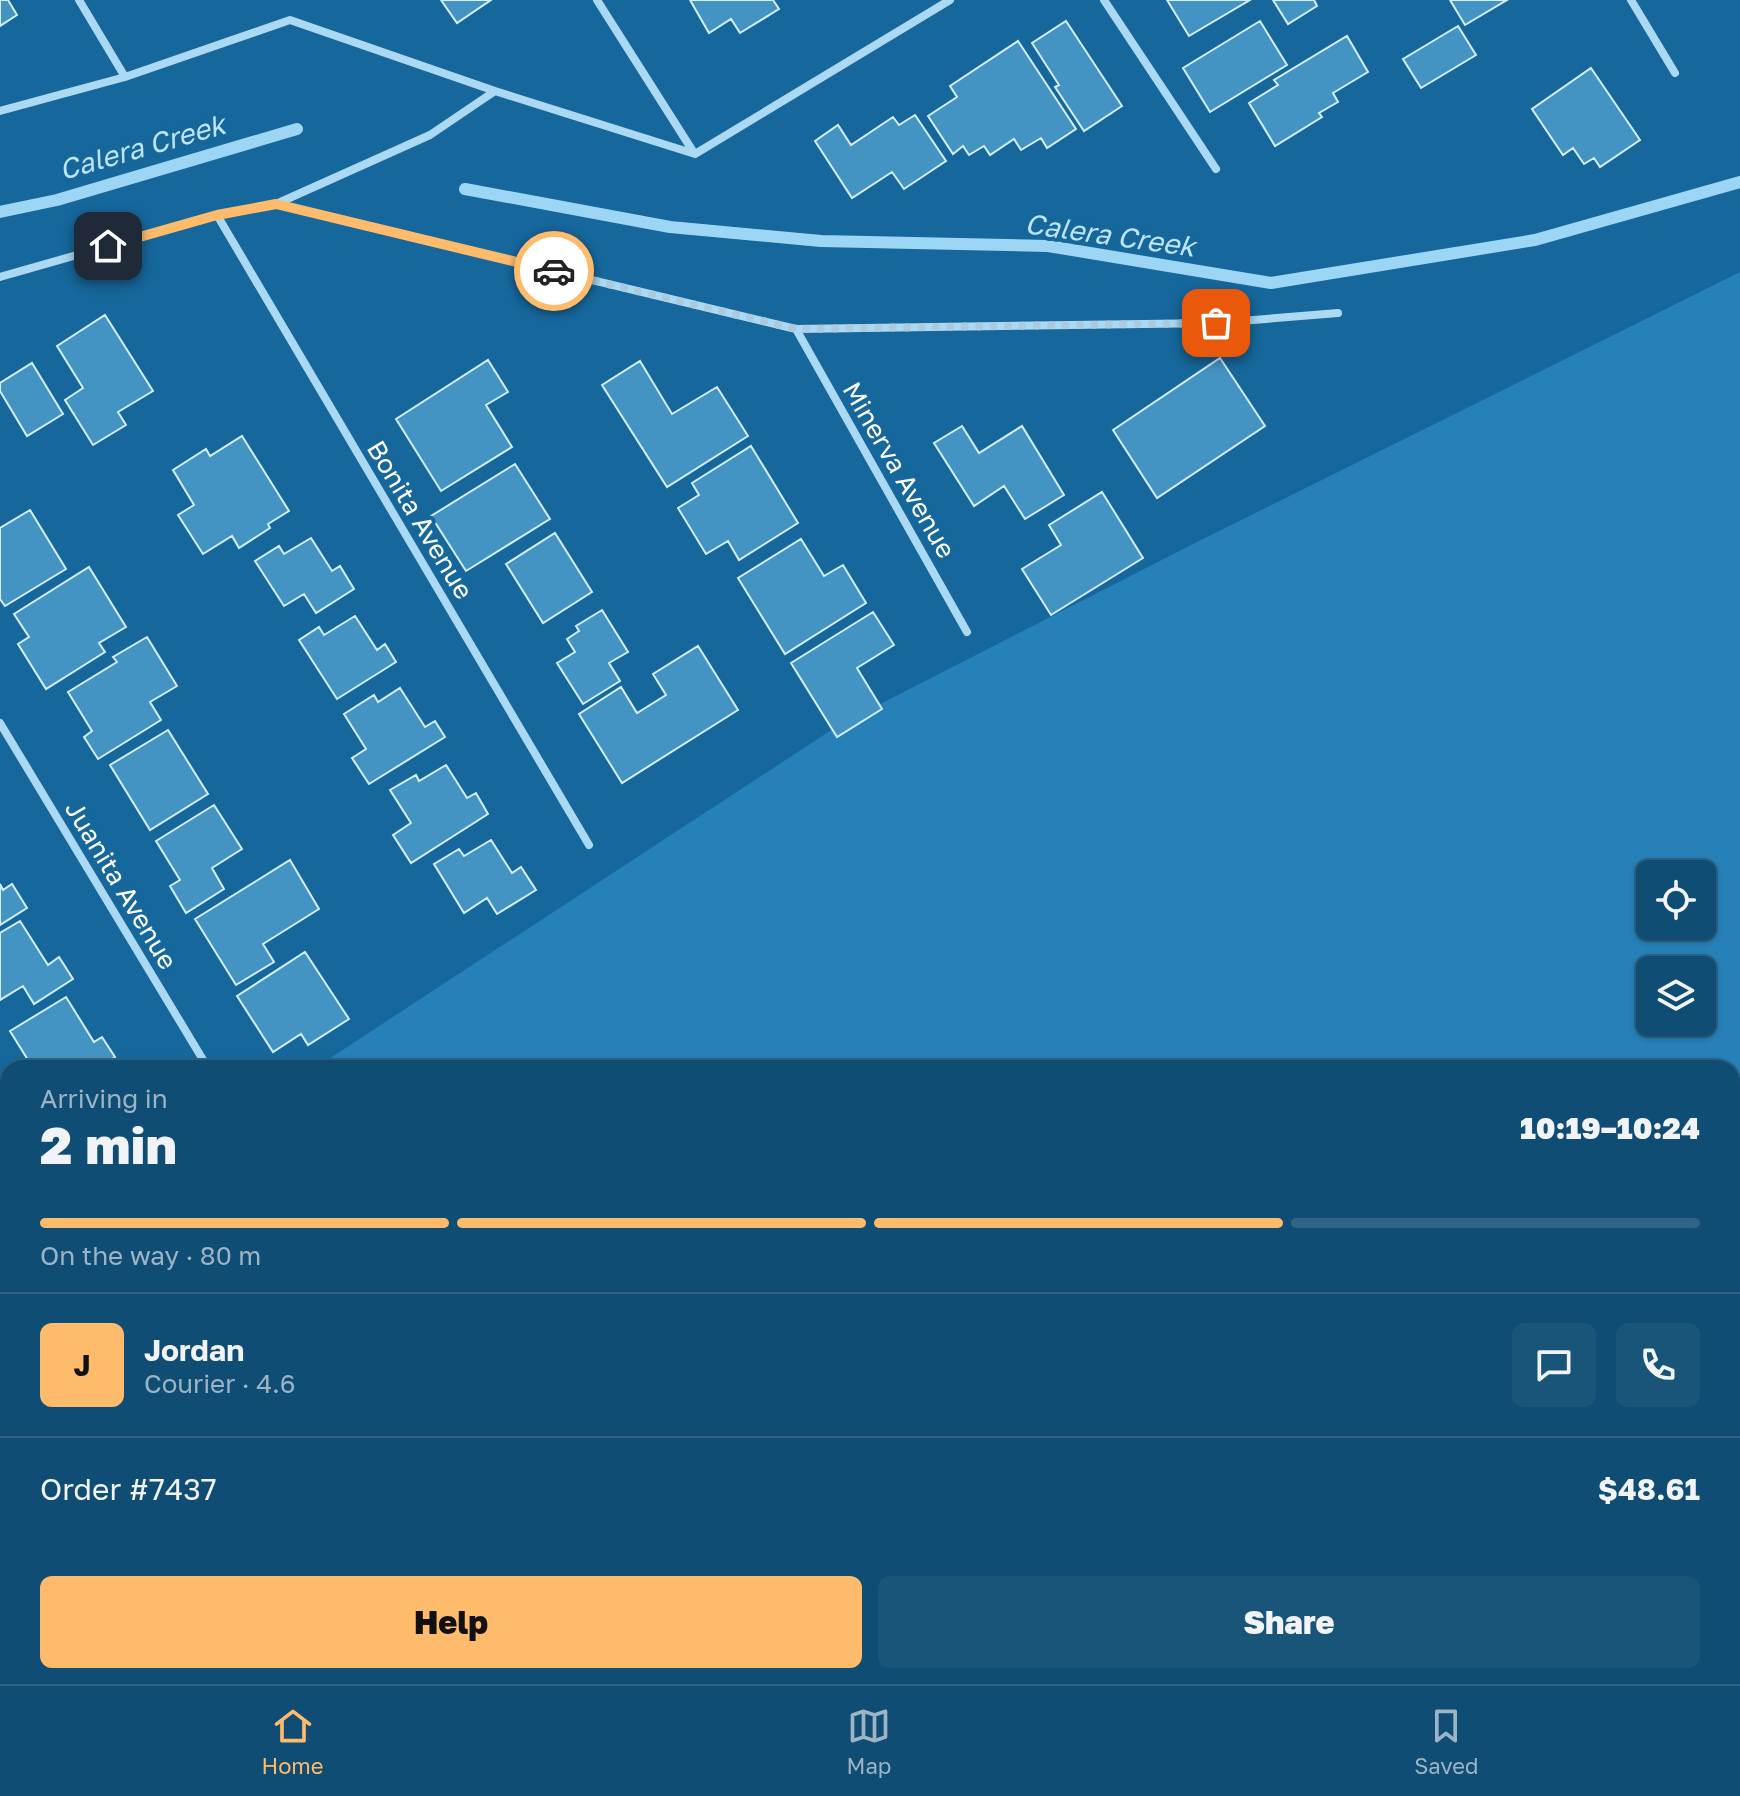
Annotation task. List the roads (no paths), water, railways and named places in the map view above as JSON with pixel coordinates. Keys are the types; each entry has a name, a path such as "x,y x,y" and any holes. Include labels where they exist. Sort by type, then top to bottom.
{"street":[{"path":"79,0 125,77"},
{"path":"597,0 695,154"},
{"path":"0,111 125,77 290,20 495,91 695,154 950,0"},
{"path":"1104,0 1216,169"},
{"path":"1631,0 1675,73"},
{"path":"0,277 217,215 276,204 430,135 495,91"},
{"path":"276,204 796,329 1216,323 1338,313"},
{"name":"Bonita Avenue","path":"217,215 589,845"},
{"name":"Minerva Avenue","path":"796,329 967,632"},
{"name":"Juanita Avenue","path":"0,723 203,1060"}],"waterway":[{"name":"Calera Creek","path":"0,212 57,200 297,129"},
{"name":"Calera Creek","path":"465,189 670,227 821,241 1048,246 1271,283 1535,240 1740,182"}]}
